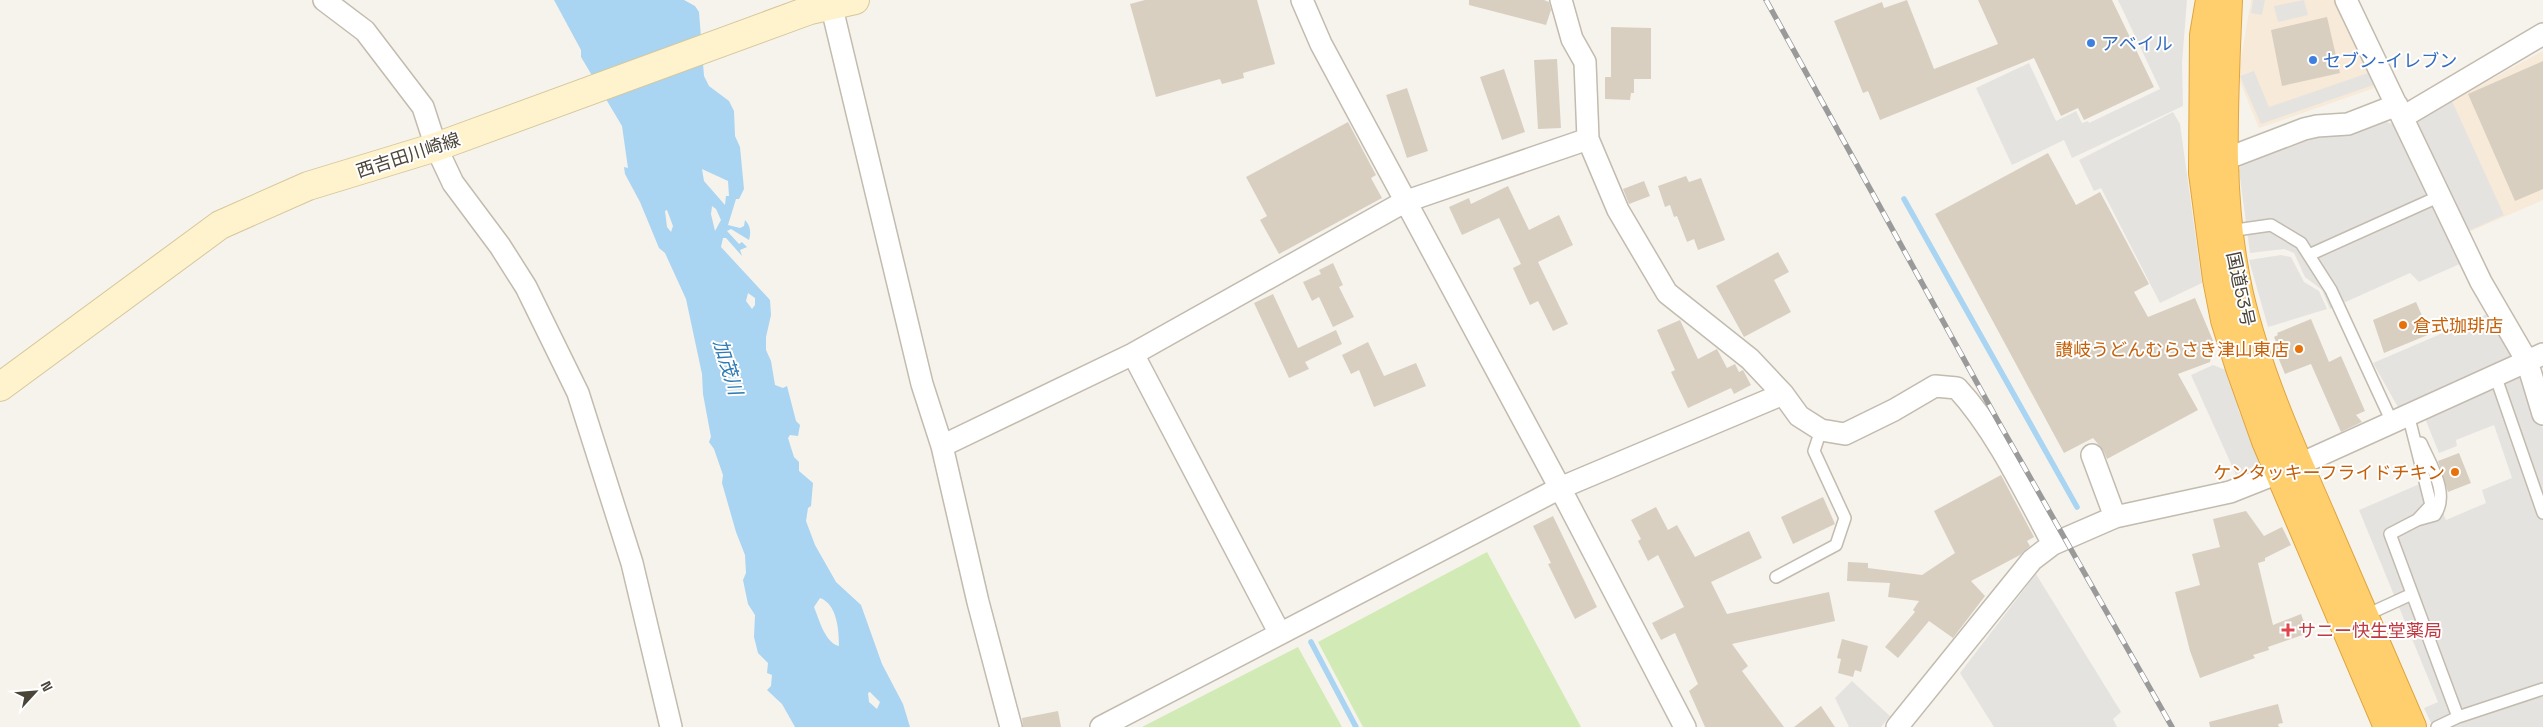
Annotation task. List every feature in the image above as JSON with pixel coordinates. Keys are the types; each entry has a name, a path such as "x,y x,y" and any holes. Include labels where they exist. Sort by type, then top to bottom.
{"highway":[{"name":"国道53号","path":"2210,0 2204,34 2220,232 2256,354 2285,436 2289,468 2354,620 2412,727"},
{"name":"国道53号","path":"2213,162 2222,140 2228,0"},
{"name":"国道53号","path":"2354,620 2388,727"}],"main road":[{"name":"西吉田川崎線","path":"2,384 220,225 308,186 436,147 832,5"}],"street":[{"path":"324,0 365,31 423,107 436,147 453,183 500,246 526,287 578,393 632,563 671,727"},
{"path":"1302,0 1321,44 1404,202 1560,488 1685,727"},
{"path":"1561,0 1572,38 1585,62 1588,139 1618,210 1667,293 1750,360 1783,394 1799,416 1820,430 1844,434 1894,410 1935,386 1958,388 1970,402 2008,463 2053,544"},
{"path":"2346,0 2481,282 2535,358 2543,414"},
{"path":"832,5 922,384 942,446 978,602 1012,727"},
{"path":"2213,162 2304,129 2317,126 2348,124 2400,111 2543,34"},
{"path":"942,446 1133,354 1404,202 1588,139"},
{"path":"1133,354 1279,632"},
{"path":"1897,727 2032,560 2053,544 2115,517 2230,492 2289,468 2535,358"},
{"path":"1101,727 1279,632 1560,488 1783,394"},
{"path":"2092,456 2115,517"}],"lane":[{"path":"2308,255 2440,196"},
{"path":"2220,232 2271,225 2301,243 2331,290 2400,418 2431,504 2417,520 2390,534 2458,717"},
{"path":"2495,375 2543,513"},
{"path":"1776,577 1836,545 1845,518 1814,451 1820,430"},
{"path":"2354,620 2412,594"},
{"path":"2438,727 2458,717 2543,689"}],"shaded area":[{"path":"2118,0 2187,0 2182,63 2183,106 2072,158 2064,140 2012,165 1976,88 2029,63 2056,121 2076,111 2082,123 2088,121 2089,123 2160,89"},
{"path":"2251,0 2342,0 2383,85 2259,128 2238,77"},
{"path":"2253,0 2265,0 2262,15 2251,13"},
{"path":"2304,0 2308,15 2278,22 2274,6"},
{"path":"2543,51 2543,200 2471,231 2413,122"},
{"path":"2254,71 2269,107 2374,71 2379,83 2261,124 2240,76"},
{"path":"2452,101 2504,215 2462,234 2410,119"},
{"path":"2173,112 2180,124 2202,283 2160,303 2101,188 2094,191 2079,160"},
{"path":"2379,119 2395,125 2422,186 2427,185 2462,263 2419,282 2410,273 2330,309 2322,290 2305,277 2294,253 2284,249 2250,253 2239,170 2244,159 2314,132"},
{"path":"2281,255 2291,257 2304,282 2319,291 2327,309 2268,327 2249,260"},
{"path":"2492,312 2518,356 2399,409 2373,363"},
{"path":"2213,365 2231,370 2245,405 2238,409 2261,463 2236,475 2191,375"},
{"path":"2519,378 2524,379 2543,429 2543,727 2433,727 2424,708 2438,702 2359,510 2429,480 2446,520 2486,503 2482,490 2512,478 2494,425 2456,440 2457,446 2439,453 2424,416"},
{"path":"2036,574 2121,712 2113,719 2117,727 1994,727 1960,673"},
{"path":"1852,681 1890,716 1881,727 1849,727 1835,698"}],"green space":[{"path":"1487,552 1581,727 1363,727 1318,642"},
{"path":"1298,647 1342,727 1142,727"}],"water":[{"name":"加茂川","path":"554,0 684,0 695,6 699,12 704,76 709,86 729,101 734,111 735,136 740,147 744,189 739,199 736,199 728,225 740,228 744,226 745,220 750,230 749,240 731,229 727,231 739,244 742,242 747,247 740,250 742,256 726,238 723,238 721,247 770,300 771,315 766,337 766,350 771,361 775,385 783,388 787,386 796,421 800,425 798,436 790,435 788,438 794,457 799,462 799,471 813,483 811,506 808,508 806,521 815,545 836,582 861,605 882,664 903,704 910,727 795,727 782,704 767,690 771,686 772,675 767,673 768,663 758,653 754,637 755,615 748,604 743,580 746,573 745,555 736,532 722,483 723,475 714,449 709,442 711,437 703,394 702,374 686,299 665,253 659,248 640,202 625,174 624,167 628,168 622,126 581,57 581,50","holes":["702,169 728,181 729,196 726,196 725,205 704,181","712,206 716,209 721,220 715,231 711,214","667,210 673,226 671,232 667,227 665,211","748,293 755,298 755,305 752,309 746,301","820,598 826,601 836,618 839,646 826,636 814,607","870,692 880,702 877,709 869,702 868,693"]}],"building":[{"path":"1145,0 1257,0 1275,64 1243,73 1244,78 1222,84 1220,79 1156,97 1130,4"},
{"path":"1469,0 1544,0 1549,2 1551,10 1546,25 1469,5"},
{"path":"1907,0 1934,69 1998,44 1978,0 2112,0 2154,87 2084,120 2078,108 2061,116 2034,58 1880,120 1868,91 1863,93 1834,21 1882,2 1884,8"},
{"path":"2327,17 2340,73 2282,86 2271,30"},
{"path":"1611,27 1651,28 1651,79 1634,79 1634,93 1631,93 1630,100 1605,99 1605,77 1611,77"},
{"path":"1557,59 1561,128 1538,129 1534,60"},
{"path":"2543,61 2543,189 2515,201 2468,94"},
{"path":"1504,69 1525,132 1502,140 1480,77"},
{"path":"1407,88 1428,151 1407,158 1386,95"},
{"path":"1348,122 1376,175 1371,178 1382,198 1279,254 1260,220 1267,216 1246,177"},
{"path":"2048,153 2076,205 2100,192 2149,284 2134,292 2148,317 2195,298 2214,343 2210,362 2178,374 2198,410 2107,459 2103,450 2093,438 2064,453 1935,214"},
{"path":"1686,176 1689,182 1701,178 1725,240 1698,250 1694,239 1687,242 1677,216 1674,217 1670,205 1665,207 1658,186"},
{"path":"1644,181 1650,196 1629,204 1623,189"},
{"path":"1508,186 1529,230 1559,215 1573,245 1538,262 1568,324 1553,331 1538,301 1530,305 1513,268 1521,264 1499,218 1462,235 1449,207 1469,198 1471,204"},
{"path":"1778,252 1789,272 1774,280 1791,312 1744,337 1716,286"},
{"path":"1333,263 1343,285 1339,287 1354,317 1333,327 1319,297 1312,301 1303,282 1321,274 1319,270"},
{"path":"1273,294 1298,348 1336,330 1342,344 1305,362 1309,369 1289,378 1254,303"},
{"path":"2416,302 2430,334 2384,353 2373,320"},
{"path":"2311,319 2329,362 2341,356 2365,411 2356,415 2362,422 2341,432 2311,364 2285,374 2273,345 2277,344 2274,337 2278,335 2277,333"},
{"path":"1680,320 1698,359 1717,349 1727,368 1735,364 1739,372 1743,370 1751,385 1734,394 1731,388 1688,408 1671,372 1675,370 1657,330"},
{"path":"1368,342 1384,376 1416,363 1426,386 1374,407 1359,370 1351,374 1342,355"},
{"path":"2459,453 2471,483 2448,492 2438,461"},
{"path":"2001,475 2034,537 2027,541 2030,546 2020,555 1971,581 1985,596 1953,638 1929,621 1898,658 1885,647 1915,612 1913,610 1919,601 1888,597 1890,583 1847,581 1848,562 1868,563 1868,568 1922,575 1955,553 1934,511"},
{"path":"1823,497 1835,524 1793,544 1781,517"},
{"path":"1656,507 1668,530 1677,525 1695,557 1749,531 1762,558 1711,582 1727,614 1829,592 1835,621 1732,644 1748,666 1742,671 1784,727 1705,727 1689,691 1698,684 1675,633 1661,640 1652,623 1684,607 1658,555 1648,561 1638,541 1641,539 1631,520"},
{"path":"2246,511 2264,536 2282,527 2291,545 2265,558 2265,561 2258,563 2273,625 2301,614 2308,633 2268,647 2269,650 2253,655 2255,658 2200,678 2190,651 2175,592 2200,585 2192,554 2220,547 2213,519"},
{"path":"1553,516 1597,607 1575,619 1548,564 1551,563 1533,526"},
{"path":"1842,639 1868,646 1861,672 1855,670 1853,677 1838,673 1841,659 1837,658"},
{"path":"2278,704 2283,723 2278,724 2279,727 2210,727 2209,722"},
{"path":"1821,706 1835,727 1794,727"},
{"path":"1058,711 1061,727 1023,727 1022,718"}],"waterway":[{"path":"1904,199 2077,507"},
{"path":"1311,642 1356,727"}],"railway":[{"path":"1766,0 1998,421 2172,727"}],"place":[{"name":"アベイル","path":"2091,43"},
{"name":"セブン-イレブン","path":"2313,60"},
{"name":"倉式珈琲店","path":"2403,325"},
{"name":"讃岐うどんむらさき津山東店","path":"2299,349"},
{"name":"ケンタッキーフライドチキン","path":"2455,472"},
{"name":"サニー快生堂薬局","path":"2288,630"}]}
